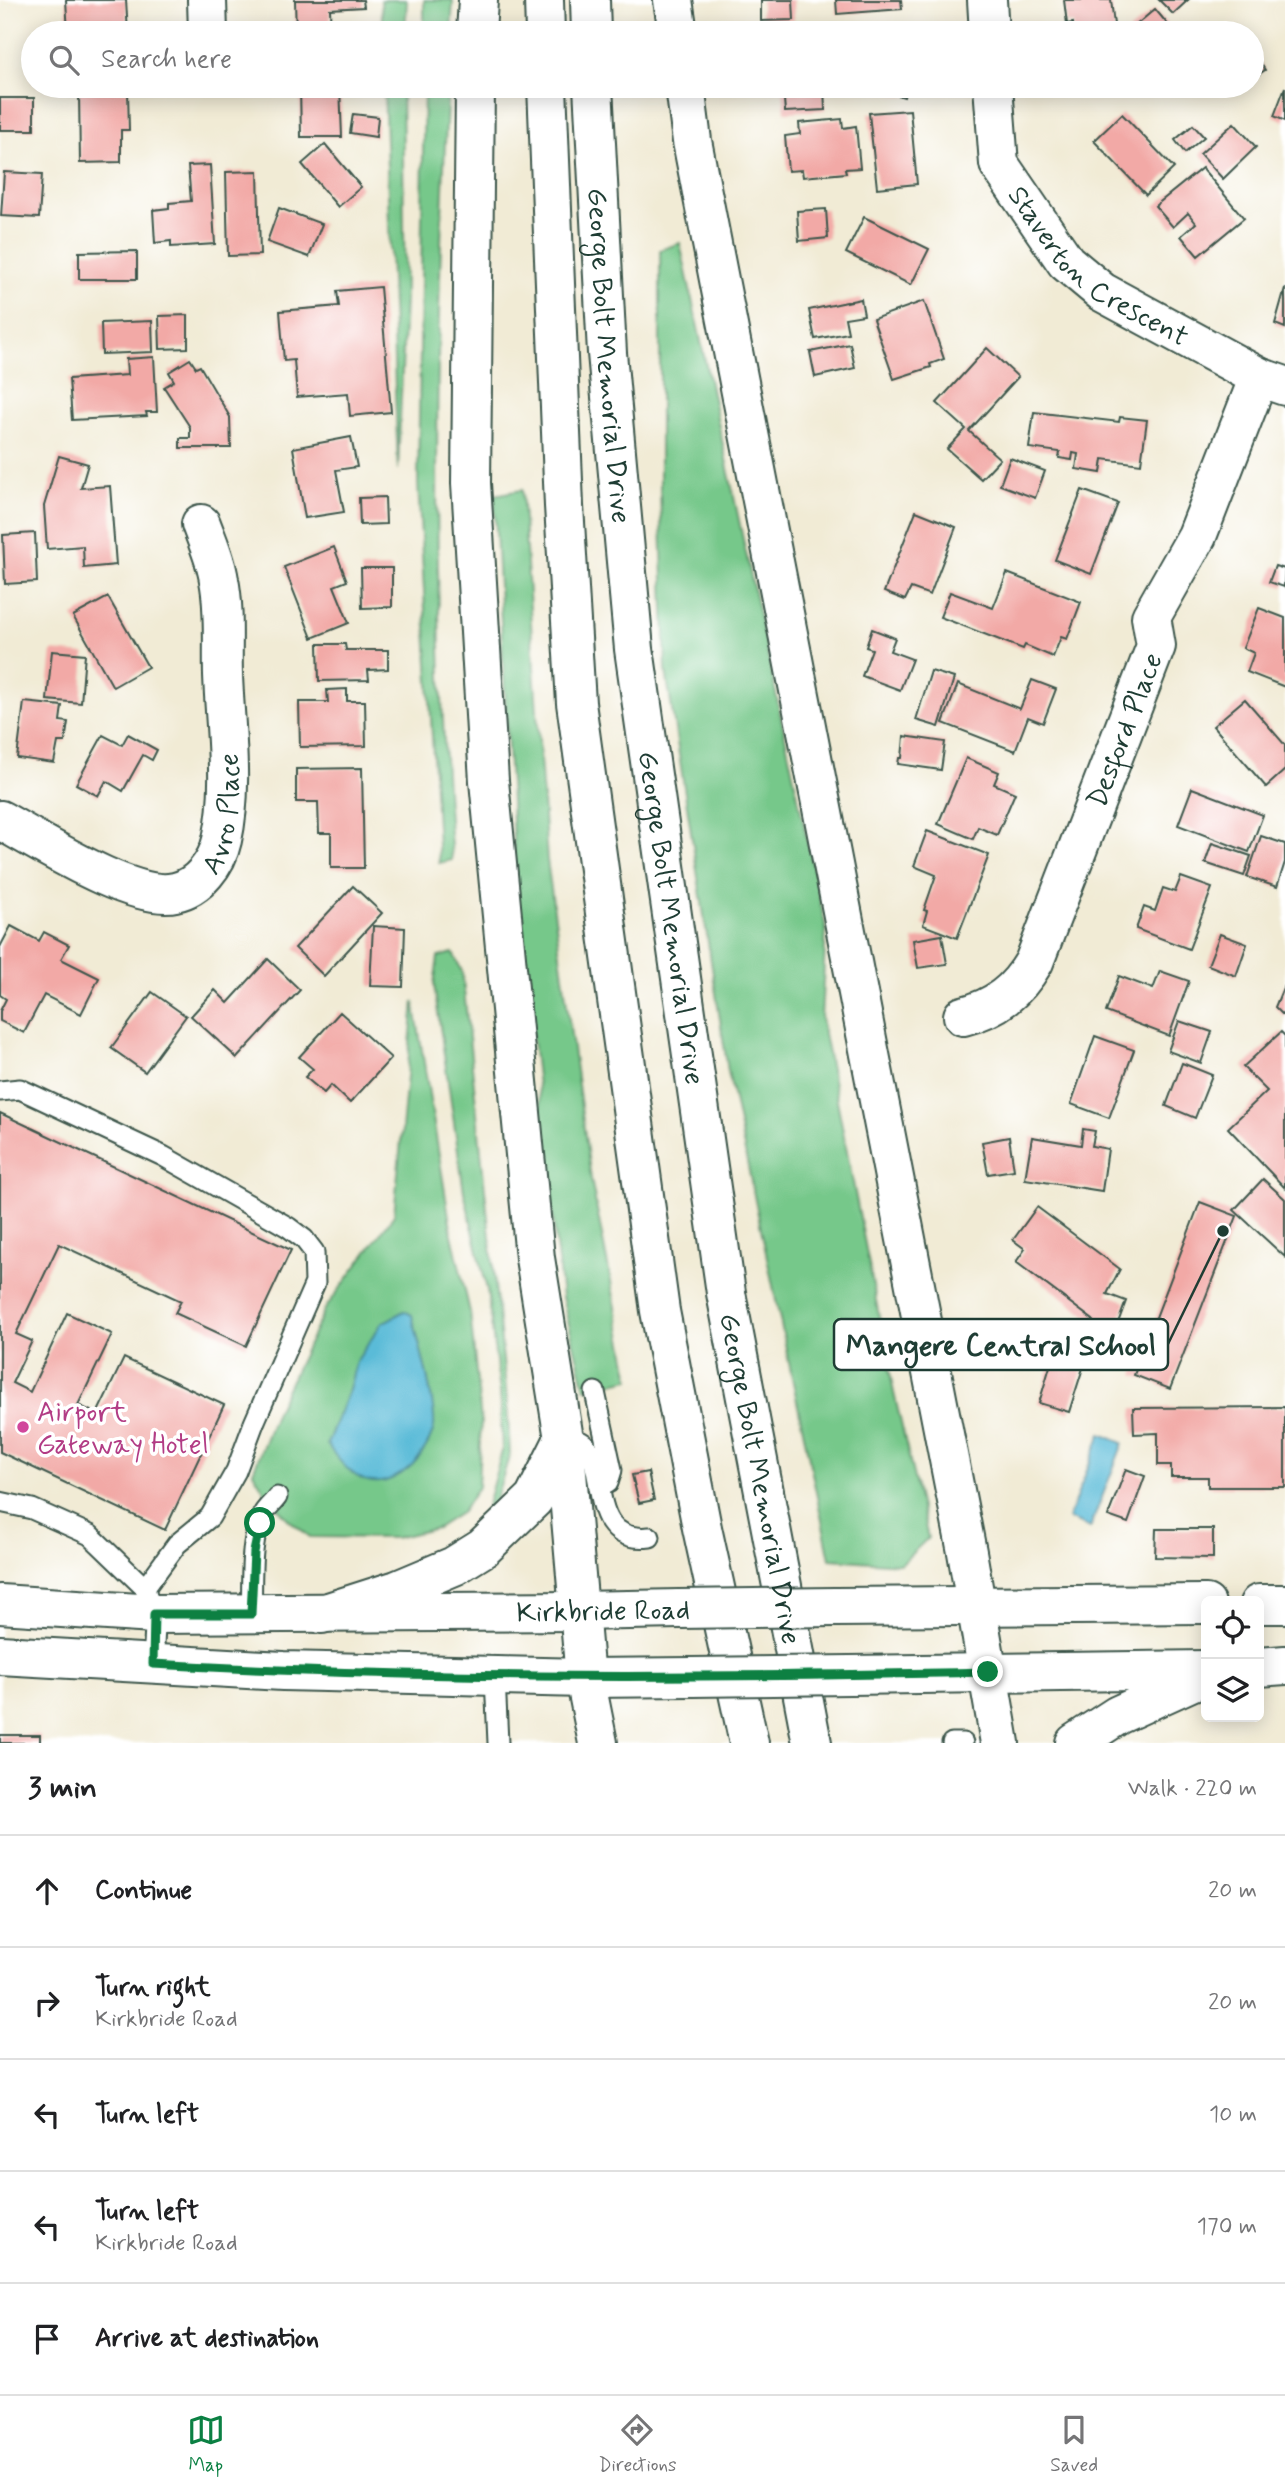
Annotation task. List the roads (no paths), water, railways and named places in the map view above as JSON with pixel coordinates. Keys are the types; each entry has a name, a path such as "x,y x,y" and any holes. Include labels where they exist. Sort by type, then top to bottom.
{"main road":[{"path":"207,0 208,21"},
{"path":"477,21 478,0"},
{"path":"544,0 545,21"},
{"path":"590,0 591,21"},
{"path":"673,0 676,21"},
{"path":"987,0 988,21"},
{"path":"475,98 471,483 489,781 535,1258 564,1440 585,1678 598,1743"},
{"name":"George Bolt Memorial Drive","path":"547,98 564,506 576,703 660,1311 749,1743"},
{"name":"George Bolt Memorial Drive","path":"594,98 607,353 634,649 726,1293 812,1743"},
{"path":"687,98 692,141 1000,1743"},
{"name":"Staverton Crescent","path":"994,98 999,164 1066,262 1102,292 1272,381"},
{"name":"Desford Place","path":"963,1016 982,1012 1002,1001 1016,989 1034,962 1156,646 1151,617 1197,536 1272,381"},
{"name":"Avro Place","path":"0,820 115,880 155,893 174,893 190,887 205,874 222,841 227,800 220,583 201,524"},
{"path":"322,1614 419,1581 454,1566 483,1548 534,1499 564,1440"},
{"name":"Kirkbride Road","path":"0,1604 150,1601 251,1614 1201,1604"},
{"path":"1264,1604 1285,1604"},
{"path":"0,1655 153,1664 495,1677 1201,1670"},
{"path":"1264,1667 1285,1665"},
{"path":"1075,1743 1118,1715 1201,1677"}],"lane":[{"path":"0,1091 20,1089 163,1156 288,1227 304,1239 314,1252 315,1283 236,1471 210,1517 177,1544 150,1601 153,1664"},
{"path":"595,1392 612,1470 608,1483 599,1488"},
{"path":"564,1440 578,1438 584,1441 597,1472 600,1501 615,1529 638,1538 650,1537"},
{"path":"251,1614 254,1552 260,1523 263,1513 277,1497"},
{"path":"0,1502 32,1509 90,1535 111,1552 150,1601"},
{"path":"495,1677 498,1743"},
{"path":"952,1743 963,1743"}],"water":[{"path":"404,1311 412,1315 422,1355 432,1402 433,1431 420,1456 400,1474 388,1480 366,1481 346,1468 327,1444 349,1390 356,1362 382,1323"},
{"path":"1101,1434 1123,1443 1090,1528 1068,1519"}],"place":[{"name":"Mangere Central School","path":"1223,1231"},
{"name":"Airport Gateway Hotel","path":"23,1427"}]}
